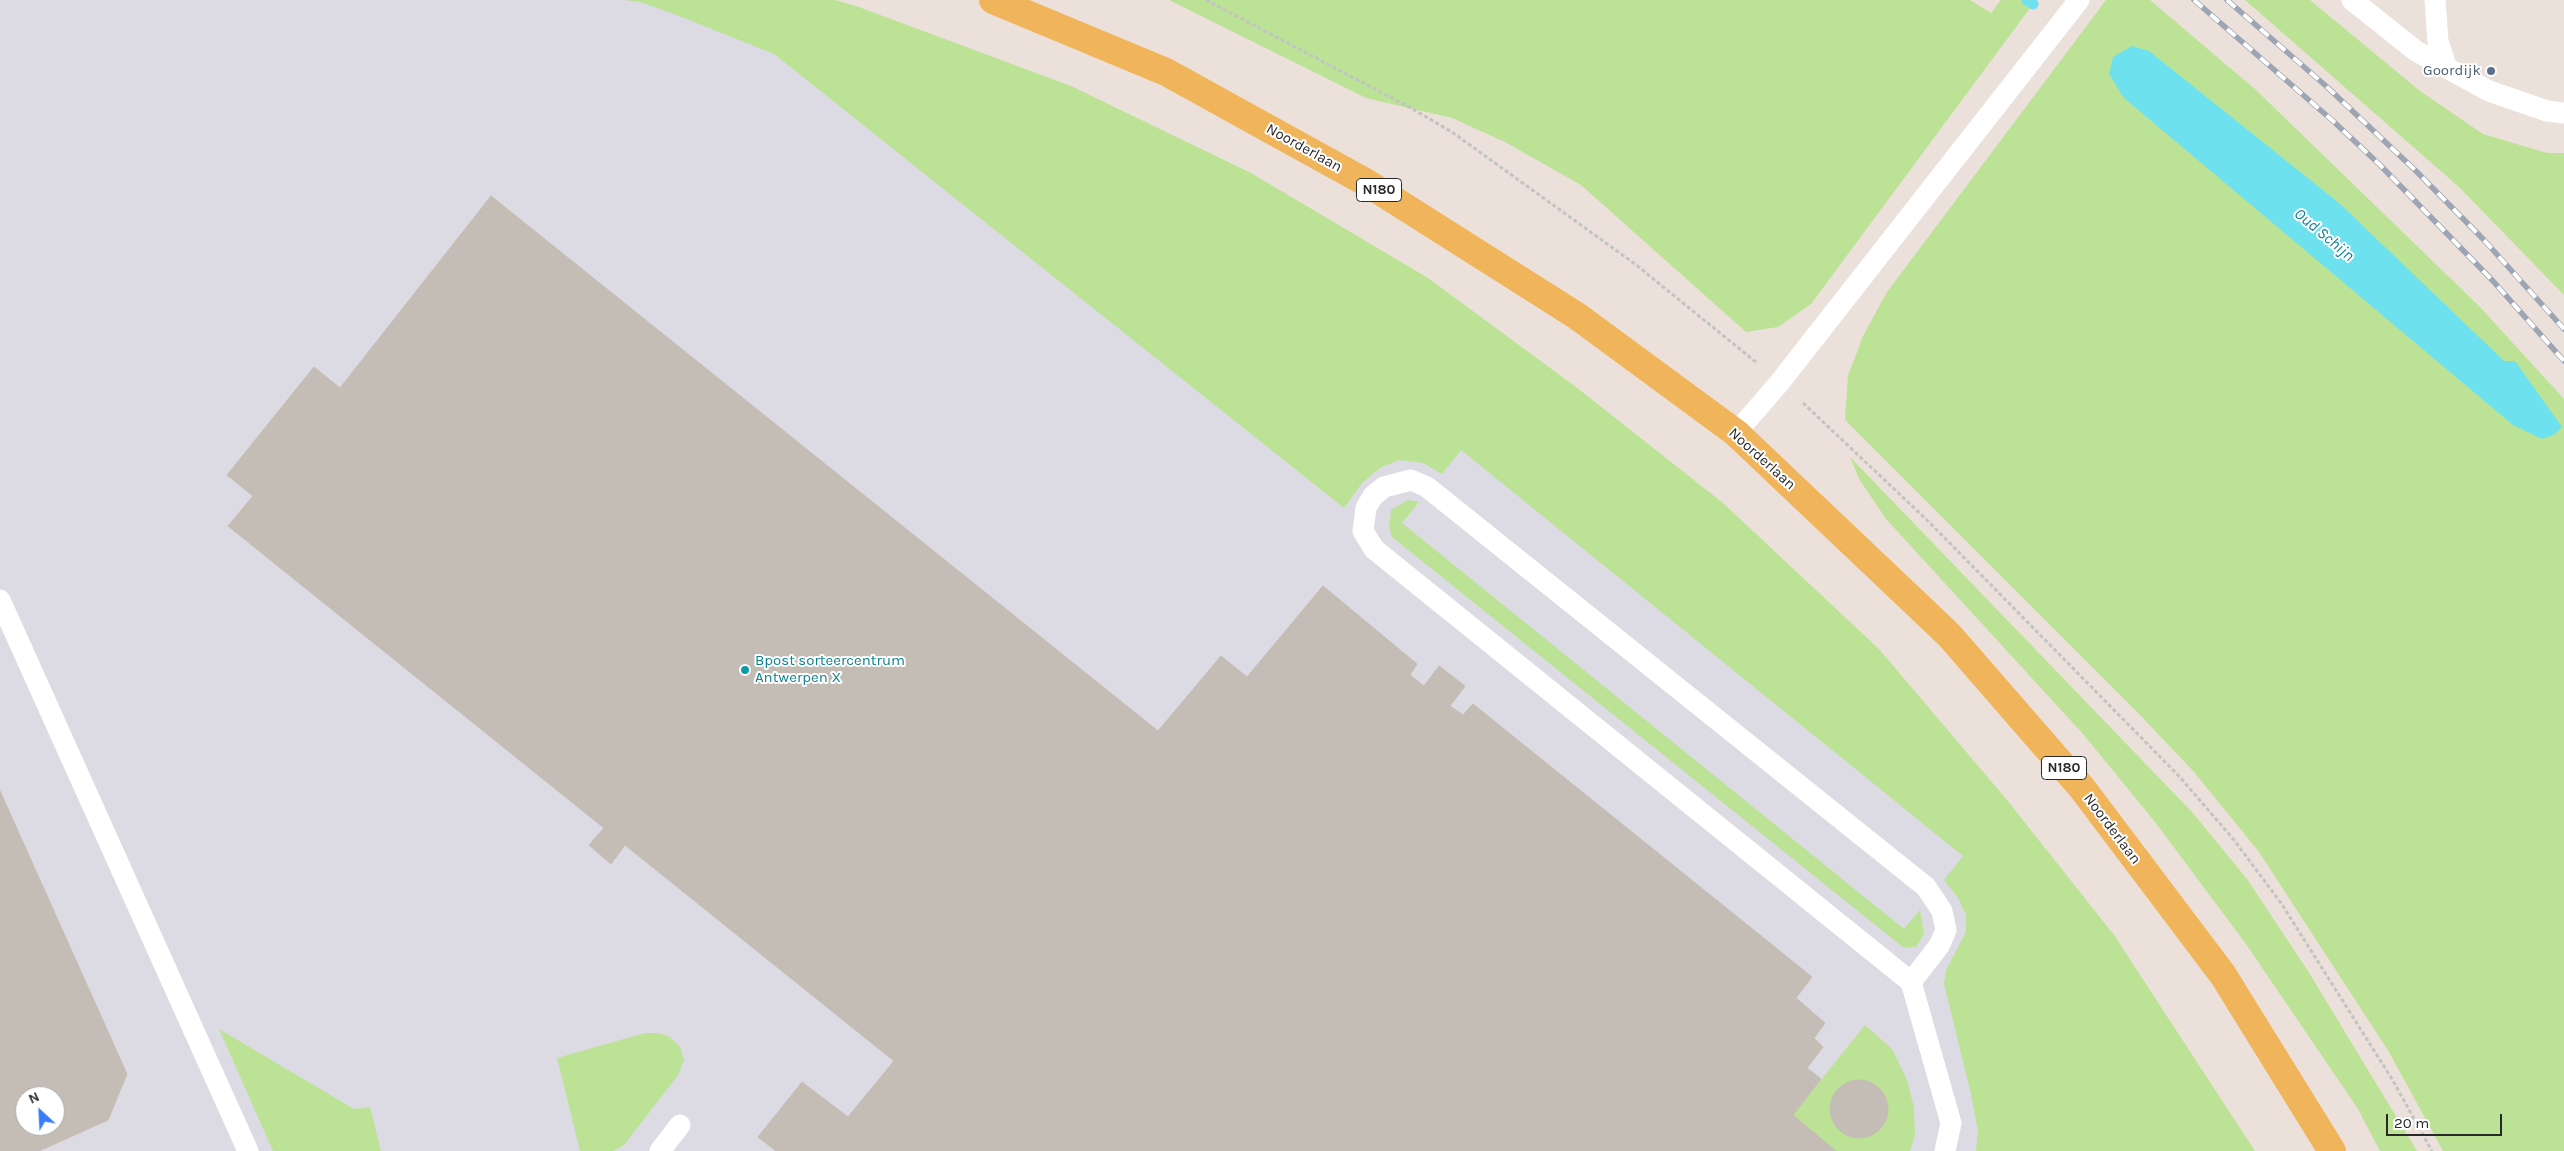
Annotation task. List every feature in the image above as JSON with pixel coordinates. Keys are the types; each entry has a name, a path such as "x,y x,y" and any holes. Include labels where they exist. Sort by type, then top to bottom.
{"main road":[{"name":"Noorderlaan","path":"993,0 1166,72 1367,183 1577,316 1736,434 1949,636 2082,788 2223,975 2332,1151"}],"lane":[{"path":"1736,434 1780,382 2079,0"},
{"path":"2352,0 2416,51 2489,91 2547,111 2564,113"},
{"path":"2435,0 2438,42 2447,68"},
{"path":"1911,982 1939,946 1946,930 1942,911 1926,887 1427,487 1411,480 1384,487 1373,496 1366,508 1363,531 1374,549 1911,982 1952,1123 1945,1151"},
{"path":"0,600 248,1151"},
{"path":"660,1151 680,1125"}],"shaded area":[{"path":"0,0 725,0 1749,587 2211,1151 0,1151"}],"green space":[{"path":"624,0 835,0 856,6 1071,86 1251,173 1428,278 1576,387 1723,503 1879,649 2007,800 2114,935 2255,1151 1976,1151 1978,1131 1971,1094 1944,984 1946,970 1966,932 1966,915 1958,898 1944,880 1963,856 1461,450 1442,474 1423,463 1399,460 1380,468 1362,483 1344,508 774,54 674,14 640,2"},
{"path":"1169,0 1970,0 1991,13 2001,0 2036,0 1811,304 1778,327 1746,332 1581,185 1505,142 1452,118 1366,98"},
{"path":"2106,0 2150,0 2256,90 2480,307 2564,399 2564,1151 2443,1151 2389,1052 2259,852 2194,772 2141,716 1845,420 1848,376 1863,336 1887,292"},
{"path":"2245,0 2310,0 2420,91 2483,134 2547,153 2564,153 2564,295 2459,187"},
{"path":"1850,457 2192,812 2247,879 2308,971 2417,1151 2380,1151 2358,1109 2246,944 2155,822 2083,734 1886,519 1859,479"},
{"path":"1408,500 1419,502 1402,523 1904,929 1920,910 1924,934 1916,947 1904,948 1392,537 1389,527 1391,510"},
{"path":"1865,1025 1892,1049 1907,1080 1914,1108 1915,1135 1910,1151 1836,1151 1793,1115"},
{"path":"219,1029 354,1109 370,1107 381,1151 273,1151"},
{"path":"645,1033 659,1033 670,1037 680,1047 684,1060 678,1075 624,1145 614,1151 580,1151 557,1058"}],"water":[{"path":"2132,46 2149,51 2339,203 2504,361 2515,361 2562,427 2555,434 2542,439 2513,425 2124,98 2109,74 2113,57"}],"building":[{"name":"Bpost sorteercentrum Antwerpen X","path":"491,196 1158,731 1221,656 1247,677 1323,586 1417,664 1410,675 1424,686 1439,666 1465,686 1450,706 1463,715 1473,704 1812,977 1796,998 1825,1023 1814,1038 1823,1047 1807,1068 1821,1079 1793,1115 1836,1151 776,1151 758,1137 802,1082 848,1117 894,1061 625,845 611,864 589,845 604,828 228,526 253,496 227,475 314,367 340,388"},
{"path":"0,791 127,1074 108,1120 39,1151 0,1151"},
{"path":"1853,1080 1865,1080 1880,1088 1888,1103 1888,1115 1880,1130 1865,1138 1853,1138 1838,1130 1830,1115 1830,1103 1838,1088"}],"waterway":[{"name":"Oud Schijn","path":"2027,0 2033,4"}],"railway":[{"path":"2194,0 2333,121 2380,165 2493,281 2564,361"},
{"path":"2227,0 2326,86 2415,170 2484,240 2564,329"}],"place":[{"name":"Goordijk","path":"2491,71"},
{"name":"Bpost sorteercentrum Antwerpen X","path":"745,670"}]}
